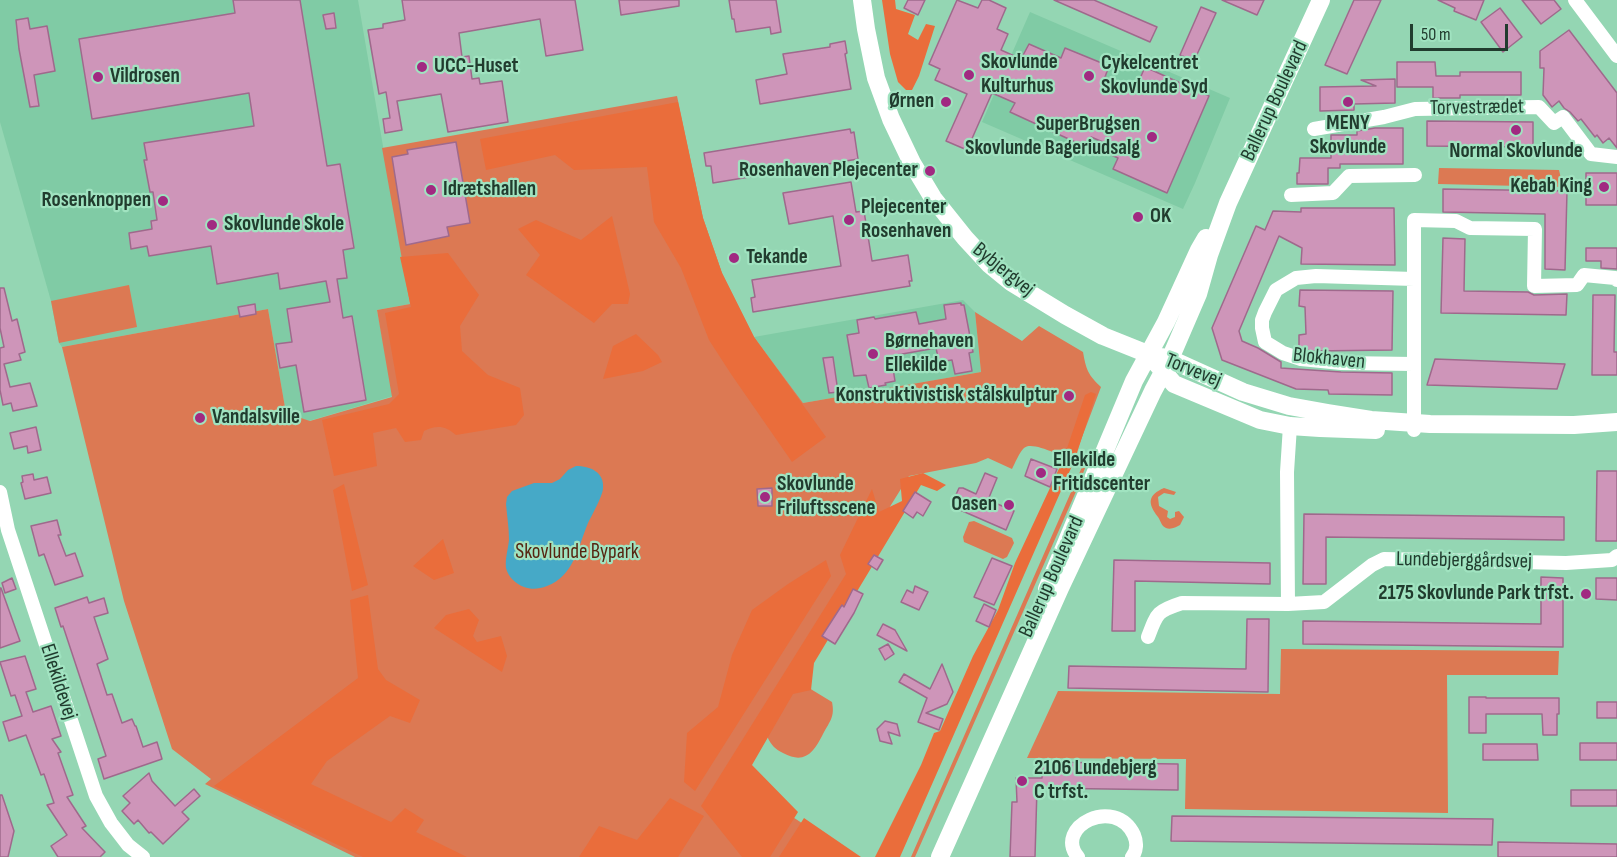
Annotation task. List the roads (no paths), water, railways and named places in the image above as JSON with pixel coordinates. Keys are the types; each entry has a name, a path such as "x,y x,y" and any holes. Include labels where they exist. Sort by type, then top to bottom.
{"street":[{"name":"Bybjergvej","path":"862,0 876,78 891,119 912,163 933,198 965,238 989,264 1011,282 1103,336 1148,354"},
{"name":"Ballerup Boulevard","path":"940,857 1060,588 1167,365 1198,294 1228,203 1321,0"},
{"path":"1575,0 1617,56"},
{"name":"Torvestrædet","path":"1314,129 1384,117 1415,109 1539,107 1554,123 1563,117 1591,154 1617,157"},
{"path":"1291,195 1333,193 1349,176 1415,175"},
{"name":"Ballerup Boulevard","path":"928,857 1024,642 1134,381 1166,322 1199,250 1228,203"},
{"path":"1414,427 1414,220 1456,221 1470,228 1535,229 1534,286 1577,285 1584,275 1617,280"},
{"name":"Blokhaven","path":"1414,279 1316,276 1296,278 1276,291 1265,312 1262,328 1265,342 1282,353 1301,359 1341,363 1414,364"},
{"name":"Torvevej","path":"1148,354 1167,365 1243,392 1328,414 1414,427 1617,433"},
{"name":"Torvevej","path":"1167,365 1174,384 1260,420 1290,426 1350,430 1617,422"},
{"path":"1288,604 1287,465 1290,426"},
{"name":"Ellekildevej","path":"0,492 8,530 96,796 111,823 128,845 144,857"},
{"name":"Lundebjerggårdsvej","path":"1148,637 1155,617 1166,608 1182,603 1324,602 1372,565 1384,559 1566,562 1612,560 1617,556"},
{"path":"1074,856 1073,835 1080,825 1102,816 1114,817 1132,832 1136,841 1136,856"}],"water":[{"path":"576,466 596,471 602,478 603,489 574,560 563,575 547,586 533,589 521,586 510,577 506,568 509,540 507,497 512,491 534,483 552,483"}],"place":[{"name":"UCC-Huset","path":"422,67"},
{"name":"Skovlunde Kulturhus","path":"969,75"},
{"name":"Cykelcentret Skovlunde Syd","path":"1089,76"},
{"name":"Vildrosen","path":"98,77"},
{"name":"Ørnen","path":"946,102"},
{"name":"MENY Skovlunde","path":"1348,102"},
{"name":"Normal Skovlunde","path":"1516,130"},
{"name":"SuperBrugsen Skovlunde Bageriudsalg","path":"1152,137"},
{"name":"Rosenhaven Plejecenter","path":"930,171"},
{"name":"Kebab King","path":"1604,187"},
{"name":"Idrætshallen","path":"431,190"},
{"name":"Rosenknoppen","path":"163,201"},
{"name":"OK","path":"1138,217"},
{"name":"Plejecenter Rosenhaven","path":"849,220"},
{"name":"Skovlunde Skole","path":"212,225"},
{"name":"Tekande","path":"734,258"},
{"name":"Børnehaven Ellekilde","path":"873,354"},
{"name":"Konstruktivistisk stålskulptur","path":"1069,396"},
{"name":"Vandalsville","path":"200,418"},
{"name":"Ellekilde Fritidscenter","path":"1041,473"},
{"name":"Skovlunde Friluftsscene","path":"765,497"},
{"name":"Oasen","path":"1009,505"},
{"name":"2175 Skovlunde Park trfst.","path":"1586,594"},
{"name":"2106 Lundebjerg C trfst.","path":"1022,781"}],"park label":[{"name":"Skovlunde Bypark","path":"577,553"}]}
